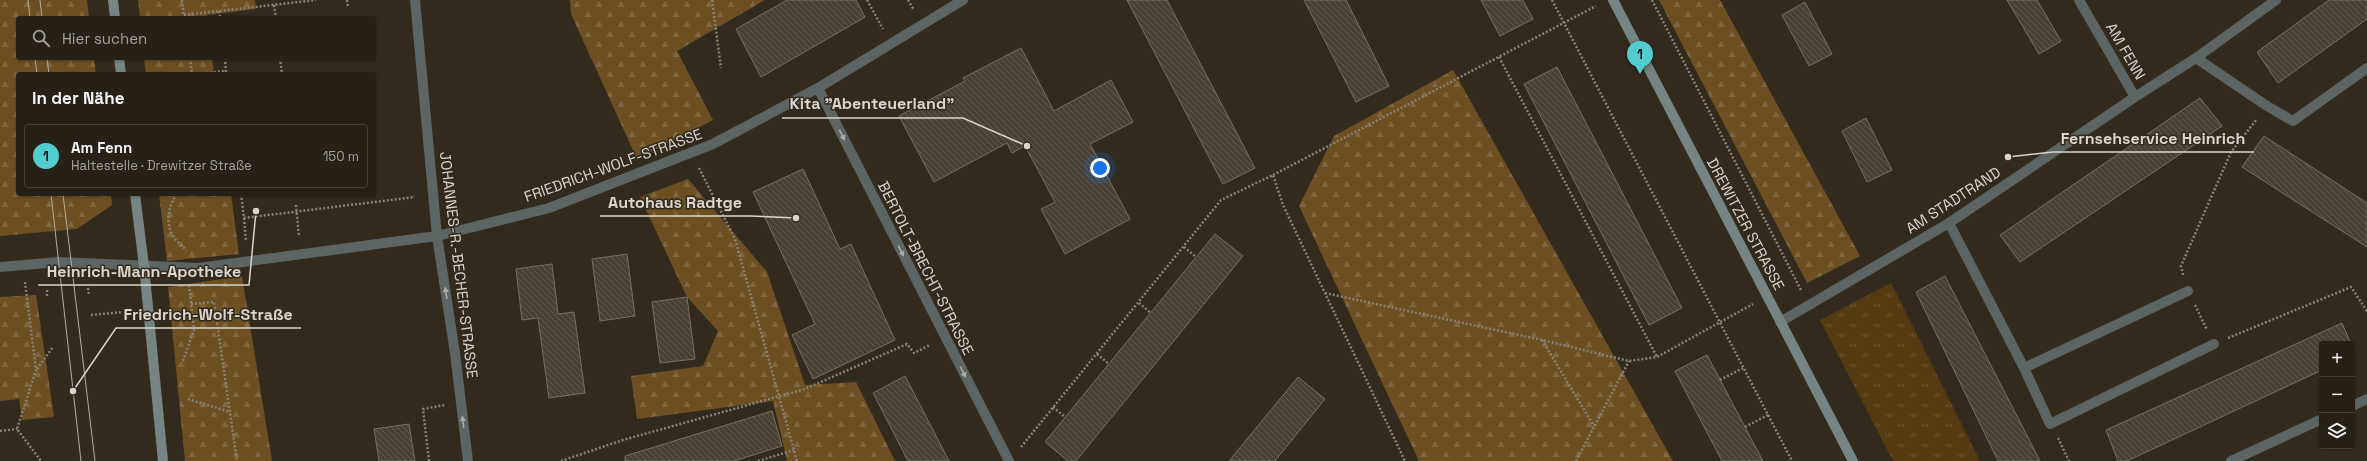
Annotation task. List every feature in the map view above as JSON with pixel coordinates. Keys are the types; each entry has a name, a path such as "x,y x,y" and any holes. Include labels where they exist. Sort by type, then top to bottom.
{"street":[{"path":"113,0 115,16"},
{"name":"JOHANNES-R.-BECHER-STRASSE","path":"415,0 437,236 468,461"},
{"name":"FRIEDRICH-WOLF-STRASSE","path":"0,267 59,262 198,268 437,236 549,208 713,144 818,88 963,0"},
{"name":"DREWITZER STRASSE","path":"1613,0 1853,461"},
{"name":"AM FENN","path":"2079,0 2135,97"},
{"name":"AM STADTRAND","path":"1780,322 1949,222 2135,97 2196,58 2276,0"},
{"path":"2196,58 2266,106 2293,121 2367,68"},
{"path":"119,60 121,72"},
{"name":"BERTOLT-BRECHT-STRASSE","path":"818,88 1009,461"},
{"path":"134,196 144,266 163,461"},
{"path":"1949,222 2024,368 2050,424 2214,344"},
{"path":"2024,368 2188,291"},
{"path":"2355,405 2367,399"},
{"path":"2231,461 2244,458 2319,421"}],"path":[{"path":"182,0 184,16 317,0"},
{"path":"347,0 348,7"},
{"path":"712,0 721,68"},
{"path":"867,0 892,44"},
{"path":"1552,0 1792,461"},
{"path":"1652,0 1809,305"},
{"path":"1009,461 1139,303 1221,200 1273,175 1601,3"},
{"path":"274,5 276,16"},
{"path":"219,11 220,16"},
{"path":"1499,57 1657,357"},
{"path":"190,60 192,72"},
{"path":"225,60 226,72"},
{"path":"280,60 282,72"},
{"path":"2266,106 2231,152 2181,266 2188,291 2214,344 2351,287 2367,311"},
{"path":"692,153 735,239 780,395 797,461"},
{"path":"1273,175 1283,205 1405,461"},
{"path":"176,196 169,210 169,226 175,239 186,249"},
{"path":"241,196 246,242"},
{"path":"244,218 415,197"},
{"path":"296,205 299,238"},
{"path":"1184,247 1196,257"},
{"path":"23,265 36,370"},
{"path":"47,288 47,296"},
{"path":"88,288 89,294"},
{"path":"1325,293 1542,340 1629,361 1657,357 1767,296"},
{"path":"183,361 194,330 191,304 214,302 236,461"},
{"path":"1139,303 1151,312"},
{"path":"91,315 123,312"},
{"path":"560,461 780,395 805,389 907,344 914,353 945,338"},
{"path":"1542,340 1594,427"},
{"path":"17,429 36,370 53,347"},
{"path":"1096,354 1108,364"},
{"path":"1576,461 1629,361"},
{"path":"1720,380 1743,368"},
{"path":"188,399 230,412"},
{"path":"429,461 423,408 461,402"},
{"path":"1053,407 1065,417"},
{"path":"1744,427 1768,415"},
{"path":"2050,424 2069,461"},
{"path":"0,432 17,429"},
{"path":"17,429 41,461"},
{"path":"758,461 794,450"}],"green space":[{"path":"0,0 87,0 89,16 16,16 16,60 94,60 96,72 16,72 16,196 111,196 112,205 77,229 0,236"},
{"path":"138,0 255,0 256,9 207,16 140,16"},
{"path":"570,0 765,0 677,51 713,120 637,159 571,14"},
{"path":"1659,0 1720,0 1860,256 1807,283"},
{"path":"144,60 212,60 214,72 146,72"},
{"path":"1453,70 1673,461 1419,461 1299,206 1334,136"},
{"path":"688,179 767,272 805,385 856,382 895,461 787,461 773,401 637,419 631,376 703,366 718,331 687,297 640,197"},
{"path":"159,196 231,196 239,254 167,261"},
{"path":"242,276 272,461 185,461 168,287"},
{"path":"1891,283 1980,461 1893,461 1820,320"},
{"path":"36,295 54,417 22,420 19,399 0,401 0,297"}],"building":[{"path":"787,0 856,0 865,17 761,77 736,29"},
{"path":"1127,0 1167,0 1255,168 1223,184"},
{"path":"1304,0 1346,0 1389,86 1356,102"},
{"path":"1481,0 1523,0 1533,19 1500,36"},
{"path":"2007,0 2037,0 2061,41 2039,54"},
{"path":"2329,0 2367,0 2367,19 2278,83 2257,52"},
{"path":"1805,2 1832,54 1809,66 1782,15"},
{"path":"1021,48 1054,111 1111,80 1133,122 1090,144 1130,219 1065,254 1041,209 1055,202 1025,146 1012,153 1007,143 934,182 899,116 965,81 963,78"},
{"path":"1557,67 1682,308 1649,325 1524,84"},
{"path":"2200,98 2222,126 2020,262 2000,235"},
{"path":"1866,118 1892,170 1867,182 1842,131"},
{"path":"2264,136 2367,203 2367,247 2242,167"},
{"path":"803,169 840,249 851,244 895,340 813,379 792,335 815,324 753,192"},
{"path":"1215,234 1243,256 1076,461 1068,461 1045,442"},
{"path":"627,254 635,316 600,321 592,259"},
{"path":"552,264 558,314 574,312 585,393 549,398 538,318 522,320 516,269"},
{"path":"1945,276 2040,461 1998,461 1916,292"},
{"path":"687,297 695,359 660,363 652,302"},
{"path":"2342,323 2350,341 2319,341 2319,371 2127,461 2118,461 2106,430"},
{"path":"1707,355 1763,461 1722,461 1675,371"},
{"path":"905,376 949,461 908,461 873,393"},
{"path":"1298,377 1325,399 1275,461 1229,461"},
{"path":"772,411 782,446 734,461 625,461 625,456"},
{"path":"409,424 415,461 379,461 374,429"}],"tram line":[{"path":"28,0 30,16"},
{"path":"40,0 42,16"},
{"path":"35,60 37,72"},
{"path":"47,60 49,72"},
{"path":"51,196 81,461"},
{"path":"63,196 95,461"}],"place":[{"name":"Am Fenn","path":"1640,74"},
{"name":"Kita \"Abenteuerland\"","path":"1027,146"},
{"name":"Fernsehservice Heinrich","path":"2008,157"},
{"name":"Heinrich-Mann-Apotheke","path":"256,211"},
{"name":"Autohaus Radtge","path":"796,218"},
{"name":"Friedrich-Wolf-Straße","path":"73,391"}]}
